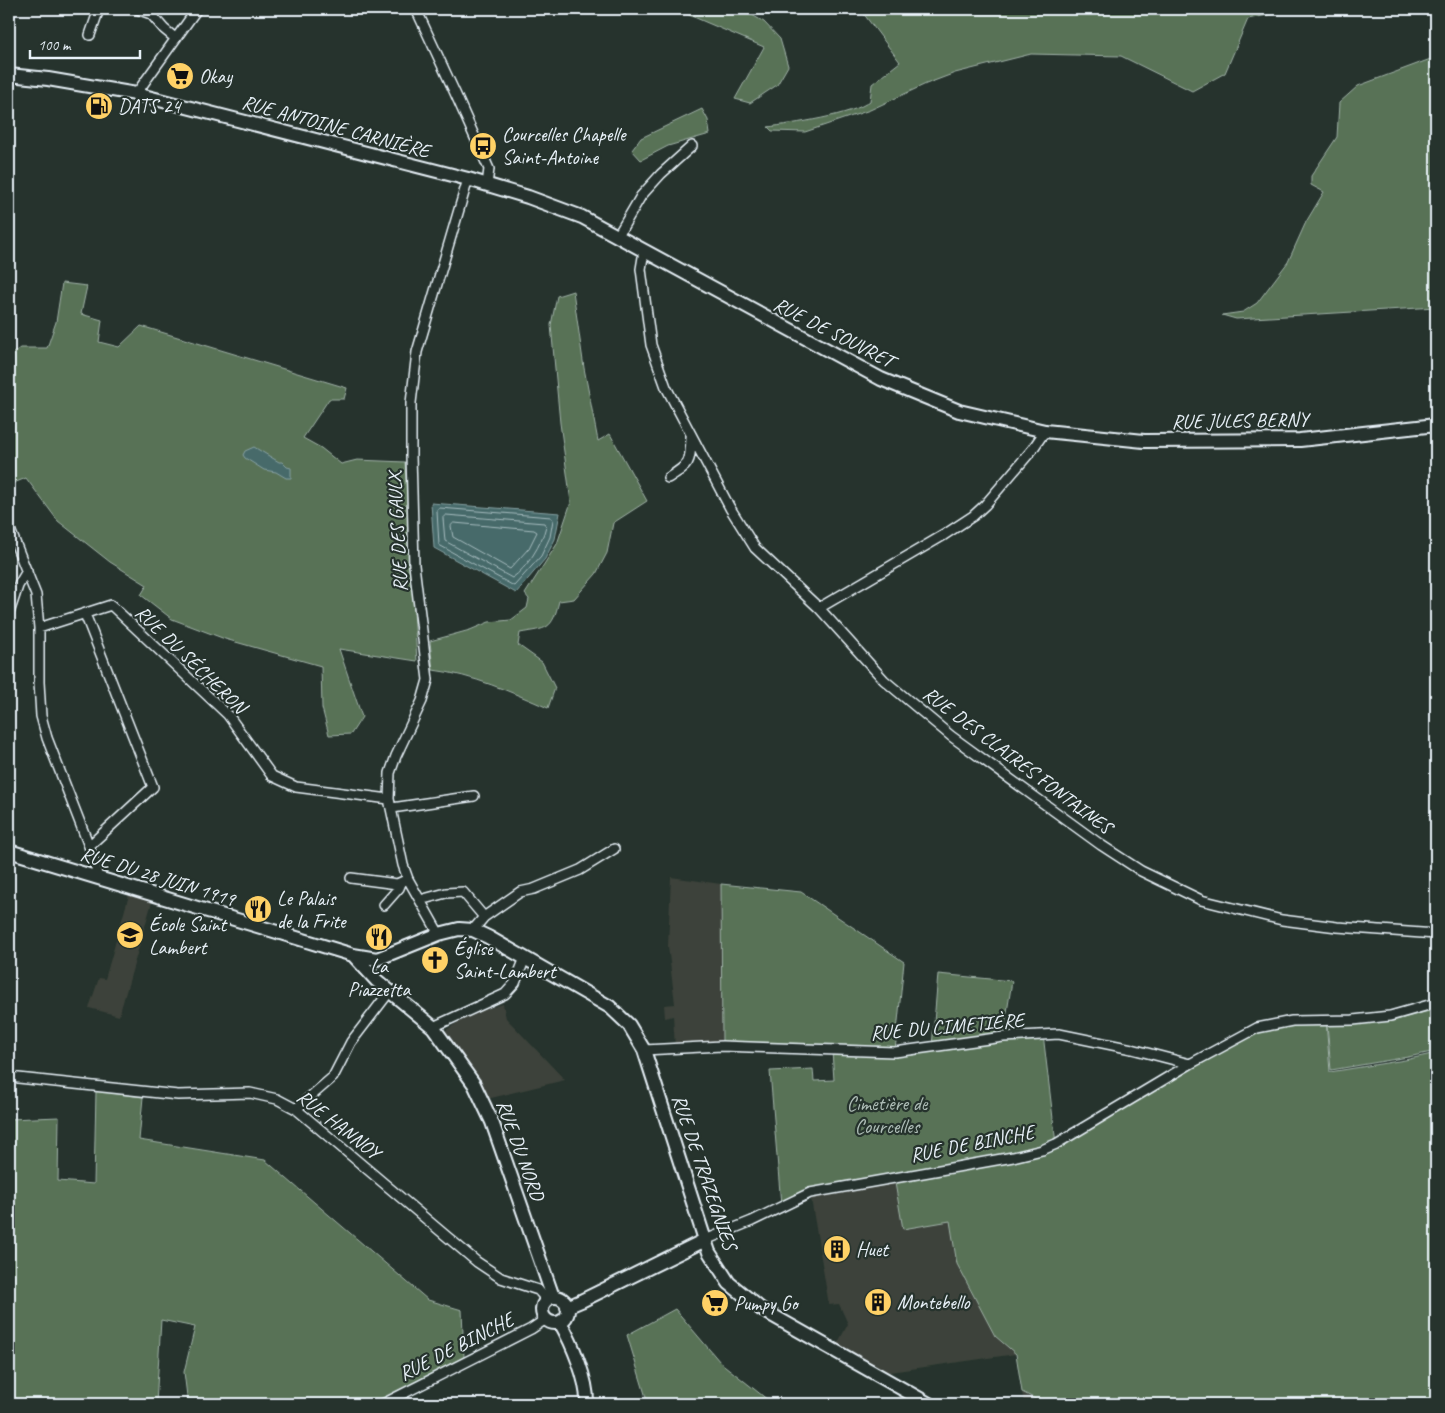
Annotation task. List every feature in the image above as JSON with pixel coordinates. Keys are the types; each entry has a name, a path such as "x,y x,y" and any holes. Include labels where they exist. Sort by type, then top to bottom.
{"main road":[{"name":"RUE ANTOINE CARNIÈRE","path":"9,75 48,79 136,94 468,179"},
{"name":"RUE DE SOUVRET","path":"468,179 528,197 582,218 881,379 960,411 1045,431"},
{"name":"RUE JULES BERNY","path":"1045,431 1144,441 1300,440 1436,425"},
{"name":"RUE DU 28 JUIN 1919","path":"9,851 353,955 376,959 439,934 459,929 473,930"},
{"name":"RUE DE TRAZEGNIES","path":"473,930 526,958 610,1007 629,1025 644,1050 709,1252 728,1282 761,1309 929,1404"},
{"name":"RUE DU NORD","path":"353,955 376,980 433,1027 474,1084 484,1103 550,1298"},
{"name":"RUE DE BINCHE","path":"567,1307 582,1302 705,1240"},
{"path":"550,1298 560,1298 567,1307 566,1316 560,1322 552,1322 542,1314 542,1305 550,1298"},
{"path":"560,1322 580,1368 587,1396 587,1404"}],"street":[{"path":"90,35 99,9"},
{"path":"138,9 151,14 164,29 176,38"},
{"path":"136,94 197,9"},
{"path":"416,9 489,169 487,185"},
{"path":"617,237 641,196 661,174 692,146"},
{"name":"RUE DES GAULX","path":"439,934 420,900 405,881 390,804 390,773 422,701 428,680 414,565 411,403 417,352 468,179"},
{"name":"RUE DES CLAIRES FONTAINES","path":"644,251 641,269 651,345 666,387 730,508 755,548 819,608 884,680 951,736 1101,844 1140,871 1201,900 1282,920 1337,927 1436,934"},
{"path":"819,608 973,516 985,505 1032,450 1045,431"},
{"path":"668,478 684,468 690,459 691,434"},
{"path":"9,527 36,595 39,628 41,716 59,771 89,846 97,877"},
{"path":"9,613 18,586 27,571"},
{"name":"RUE DU SÉCHERON","path":"39,628 111,605 228,715 272,776 296,787 390,804"},
{"path":"85,614 154,787 89,846"},
{"path":"390,804 474,796"},
{"path":"473,930 484,917 520,892 580,870 614,849"},
{"path":"351,878 397,884 405,881"},
{"path":"384,905 405,881"},
{"path":"420,900 446,893 463,892 484,917"},
{"path":"433,1027 505,994 516,983 526,958"},
{"path":"296,1109 333,1077 351,1042 390,991"},
{"name":"RUE DE BINCHE","path":"705,1240 810,1193 1013,1157 1042,1150 1075,1133 1190,1064 1265,1025 1292,1021 1345,1020 1390,1016 1436,1003"},
{"name":"RUE DU CIMETIÈRE","path":"644,1050 722,1046 895,1052 1003,1038 1059,1034 1132,1049 1190,1064"},
{"name":"RUE HANNOY","path":"9,1077 178,1095 250,1093 277,1099 296,1109 477,1262 501,1278 538,1290 550,1298"},
{"name":"RUE DE BINCHE","path":"383,1404 531,1329 546,1319"}],"shaded area":[{"path":"671,877 721,884 722,1046 675,1048 673,1016 665,1018 664,1005 675,1004 668,946"},
{"name":"École Saint Lambert","path":"129,895 152,902 119,1016 89,1008 99,978 105,979"},
{"path":"503,1004 506,1018 565,1080 487,1099 442,1033 472,1013"},
{"path":"894,1177 950,1221 957,1264 995,1336 1016,1354 876,1374 834,1350 848,1324 839,1304 829,1305 810,1193"},
{"path":"1022,1392 1030,1396 1045,1404 1024,1404"}],"green space":[{"path":"675,9 742,9 764,22 780,39 788,66 777,85 750,103 735,99 764,47"},
{"path":"860,9 1278,9 1277,13 1248,19 1225,73 1192,91 1121,56 1031,54 955,73 870,110 805,132 772,131 768,127 837,115 862,106 870,101 872,84 900,62"},
{"path":"1436,57 1436,307 1236,319 1222,315 1243,312 1257,303 1288,262 1306,222 1324,192 1311,185 1311,176 1337,137 1339,103 1358,86"},
{"path":"702,109 708,120 710,134 668,146 641,160 632,150 641,138"},
{"path":"62,283 87,286 81,314 102,320 99,342 119,347 141,326 347,388 344,399 329,399 303,438 321,448 341,464 357,460 405,462 417,661 339,649 362,717 351,734 329,735 322,708 321,666 225,639 172,619 141,595 147,585 110,562 58,521 26,478 9,485 9,356 20,348 47,348 56,322"},
{"path":"573,291 584,368 598,441 610,434 647,501 613,523 607,553 596,574 574,599 559,601 551,623 542,629 520,633 518,645 542,662 555,688 548,708 477,680 433,670 430,641 470,630 489,622 511,620 527,608 529,599 525,594 557,544 571,502 560,423 551,325 557,296"},
{"name":"Cimetière de Courcelles","path":"721,884 801,892 904,962 895,1051 932,1047 938,974 1012,981 1003,1037 1043,1034 1056,1144 1265,1025 1326,1021 1330,1072 1436,1053 1436,1404 1045,1404 1022,1392 1016,1354 995,1336 957,1264 950,1221 903,1229 894,1177 810,1193 781,1205 770,1071 813,1069 814,1081 834,1080 832,1051 722,1046"},
{"path":"1436,1009 1436,1051 1331,1070 1327,1024 1393,1021"},
{"path":"96,1091 143,1097 139,1140 265,1160 428,1300 462,1310 464,1357 370,1404 188,1404 184,1372 195,1327 161,1320 156,1404 9,1404 9,1119 59,1117 58,1181 94,1184"},
{"path":"675,1309 720,1362 773,1404 648,1404 627,1335"}],"water":[{"path":"254,447 291,468 291,478 264,470 245,458 243,455 245,451"},
{"path":"431,503 560,513 555,539 545,559 516,593 434,548"}],"place":[{"name":"Okay","path":"180,76"},
{"name":"DATS 24","path":"99,106"},
{"name":"Courcelles Chapelle Saint-Antoine","path":"483,146"},
{"name":"Le Palais de la Frite","path":"258,909"},
{"name":"École Saint Lambert","path":"130,935"},
{"name":"La Piazzetta","path":"379,937"},
{"name":"Église Saint-Lambert","path":"435,960"},
{"name":"Huet","path":"837,1249"},
{"name":"Montebello","path":"878,1302"},
{"name":"Pumpy Go","path":"715,1303"}]}
